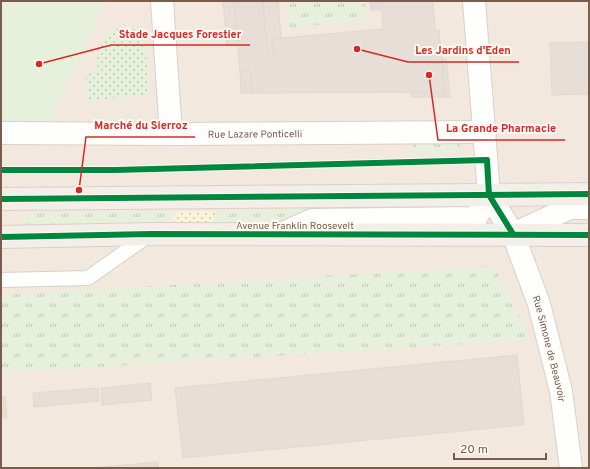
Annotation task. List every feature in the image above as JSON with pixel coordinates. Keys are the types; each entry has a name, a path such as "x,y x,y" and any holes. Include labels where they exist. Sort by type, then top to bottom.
{"main road":[{"path":"1,199 589,194"},
{"name":"Avenue Franklin Roosevelt","path":"1,237 151,234 589,235"}],"street":[{"path":"162,1 171,134"},
{"path":"280,234 312,220 476,218 489,195 474,1"},
{"name":"Rue Lazare Ponticelli","path":"1,133 171,134 485,132"},
{"name":"Rue Simone de Beauvoir","path":"489,195 513,234 540,304 561,391 571,468"},
{"path":"513,234 570,208 589,208"}],"lane":[{"path":"1,280 88,278 151,234"}],"shaded area":[{"path":"1,1 589,1 589,468 1,468"}],"green space":[{"path":"1,1 106,1 48,124 1,125"},
{"path":"287,1 365,1 366,20 289,28"},
{"path":"143,26 150,94 87,101 86,75 98,71 97,51 111,30"},
{"path":"413,137 460,142 460,146 454,153 413,153"},
{"path":"402,205 400,212 288,215 265,228 212,227 216,211"},
{"path":"178,211 168,225 17,230 26,214"},
{"path":"494,266 531,340 1,373 1,295"}],"sand":[{"path":"178,211 216,211 212,227 168,225"}],"building":[{"path":"223,1 234,1 238,46 227,46"},
{"path":"234,1 263,1 267,53 273,53 272,39 383,29 381,1 433,1 435,30 439,30 445,92 252,93 250,70 240,71"},
{"path":"263,1 278,1 281,38 272,39 273,53 267,53"},
{"path":"370,1 381,1 382,10 371,10"},
{"path":"589,42 589,94 552,95 550,43"},
{"path":"446,58 450,97 411,97 411,92 445,92 442,59"},
{"path":"250,70 252,93 241,93 240,71"},
{"path":"517,355 524,425 183,458 175,388"},
{"path":"150,383 152,400 102,405 101,388"},
{"path":"98,388 99,401 34,407 33,393"},
{"path":"1,397 5,397 7,418 1,418"},
{"path":"158,462 158,468 90,468"}],"cycle path":[{"path":"1,170 115,170 487,160 489,195 513,234"},
{"path":"1,199 589,194"},
{"path":"1,237 151,234 589,235"}],"place":[{"name":"Les Jardins d'Eden","path":"357,49"},
{"name":"Stade Jacques Forestier","path":"39,64"},
{"name":"La Grande Pharmacie","path":"429,75"},
{"name":"Marché du Sierroz","path":"79,190"}]}
